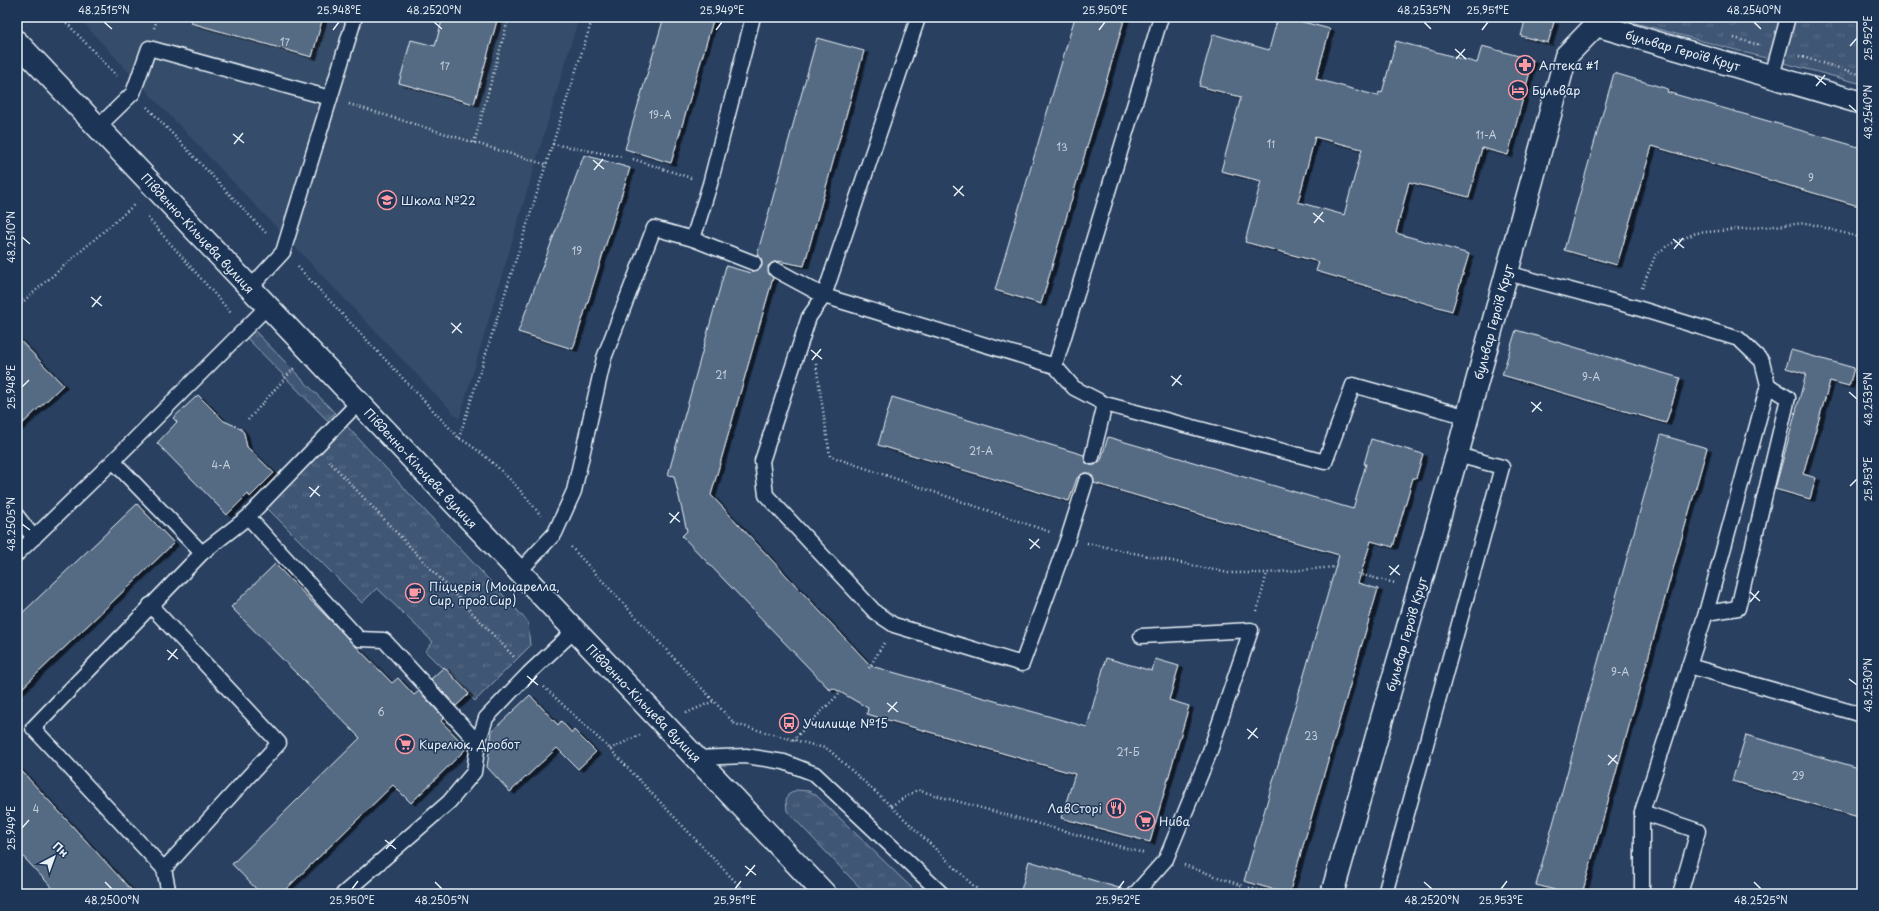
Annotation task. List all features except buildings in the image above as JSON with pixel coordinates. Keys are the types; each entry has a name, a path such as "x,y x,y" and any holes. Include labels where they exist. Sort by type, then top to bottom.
{"street":[{"name":"бульвар Героїв Крут","path":"1332,894 1468,417 1566,56 1596,25 1862,103"},
{"name":"Південно-Кільцева вулиця","path":"17,42 825,894"}],"lane":[{"path":"250,288 283,252 355,17"},
{"path":"693,239 710,184 754,17"},
{"path":"915,17 918,18 824,296 809,317 762,461 766,495 876,613 894,625 1022,664 1068,538 1086,481"},
{"path":"1055,366 1161,17"},
{"path":"1772,76 1788,17"},
{"path":"98,127 133,93 149,48 330,98"},
{"path":"519,572 555,533 574,491 604,358 654,228 693,239 754,262"},
{"path":"776,270 824,296 1055,366 1074,388 1105,404 1325,462 1353,385 1468,417"},
{"path":"1507,272 1634,307 1739,340 1762,361 1768,384 1706,613 1642,812 1642,894"},
{"path":"17,554 113,461 268,306"},
{"path":"1706,613 1738,608 1788,398 1768,384"},
{"path":"170,894 164,869 32,728 202,552 248,517 359,402"},
{"path":"1092,457 1105,404"},
{"path":"1385,894 1502,467 1457,455"},
{"path":"113,461 202,552"},
{"path":"17,516 34,538"},
{"path":"248,517 359,639 384,640 478,742"},
{"path":"150,605 279,743 164,869"},
{"path":"343,894 449,802 474,772 478,742 486,718 529,673 574,630"},
{"path":"1135,894 1166,859 1209,754 1251,630 1141,636"},
{"path":"1689,666 1862,715"},
{"path":"696,758 746,756 784,762 815,774 942,894"},
{"path":"1642,812 1698,831 1680,894"}],"path":[{"path":"61,17 460,438 477,449 531,502 555,533 576,552 735,724 828,749 891,806 982,894"},
{"path":"474,142 510,17"},
{"path":"460,438 593,17"},
{"path":"330,98 547,165"},
{"path":"554,144 623,156"},
{"path":"633,159 710,184"},
{"path":"130,198 140,210"},
{"path":"18,306 135,204"},
{"path":"146,216 246,329"},
{"path":"1634,307 1655,256 1668,245 1696,233 1807,223 1862,238"},
{"path":"816,363 830,456 1068,538 1228,573 1267,573 1335,567"},
{"path":"248,420 294,367"},
{"path":"1251,630 1267,573"},
{"path":"1358,574 1419,588"},
{"path":"869,668 894,625"},
{"path":"792,740 840,693"},
{"path":"891,806 917,790 1166,859 1242,886"},
{"path":"1249,888 1274,894"}],"shaded area":[{"name":"Школа №22","path":"78,17 579,17 459,419 138,82"}],"green space":[{"path":"1613,17 1862,17 1862,84"},
{"path":"254,330 335,413 327,420 246,337"},
{"path":"345,424 528,622 530,646 475,701 425,651 433,642 377,588 362,603 266,507"},
{"path":"796,790 809,791 816,795 918,894 866,894 787,811 786,800 788,795"}],"place":[{"name":"Аптека #1","path":"1525,65"},
{"name":"Бульвар","path":"1518,90"},
{"name":"Школа №22","path":"387,200"},
{"name":"Піццерія (Моцарелла, Сир, прод.Сир)","path":"415,593"},
{"name":"Училище №15","path":"789,723"},
{"name":"Кирелюк, Дробот","path":"405,744"},
{"name":"ЛавСторі","path":"1116,808"},
{"name":"Нива","path":"1145,821"}]}
